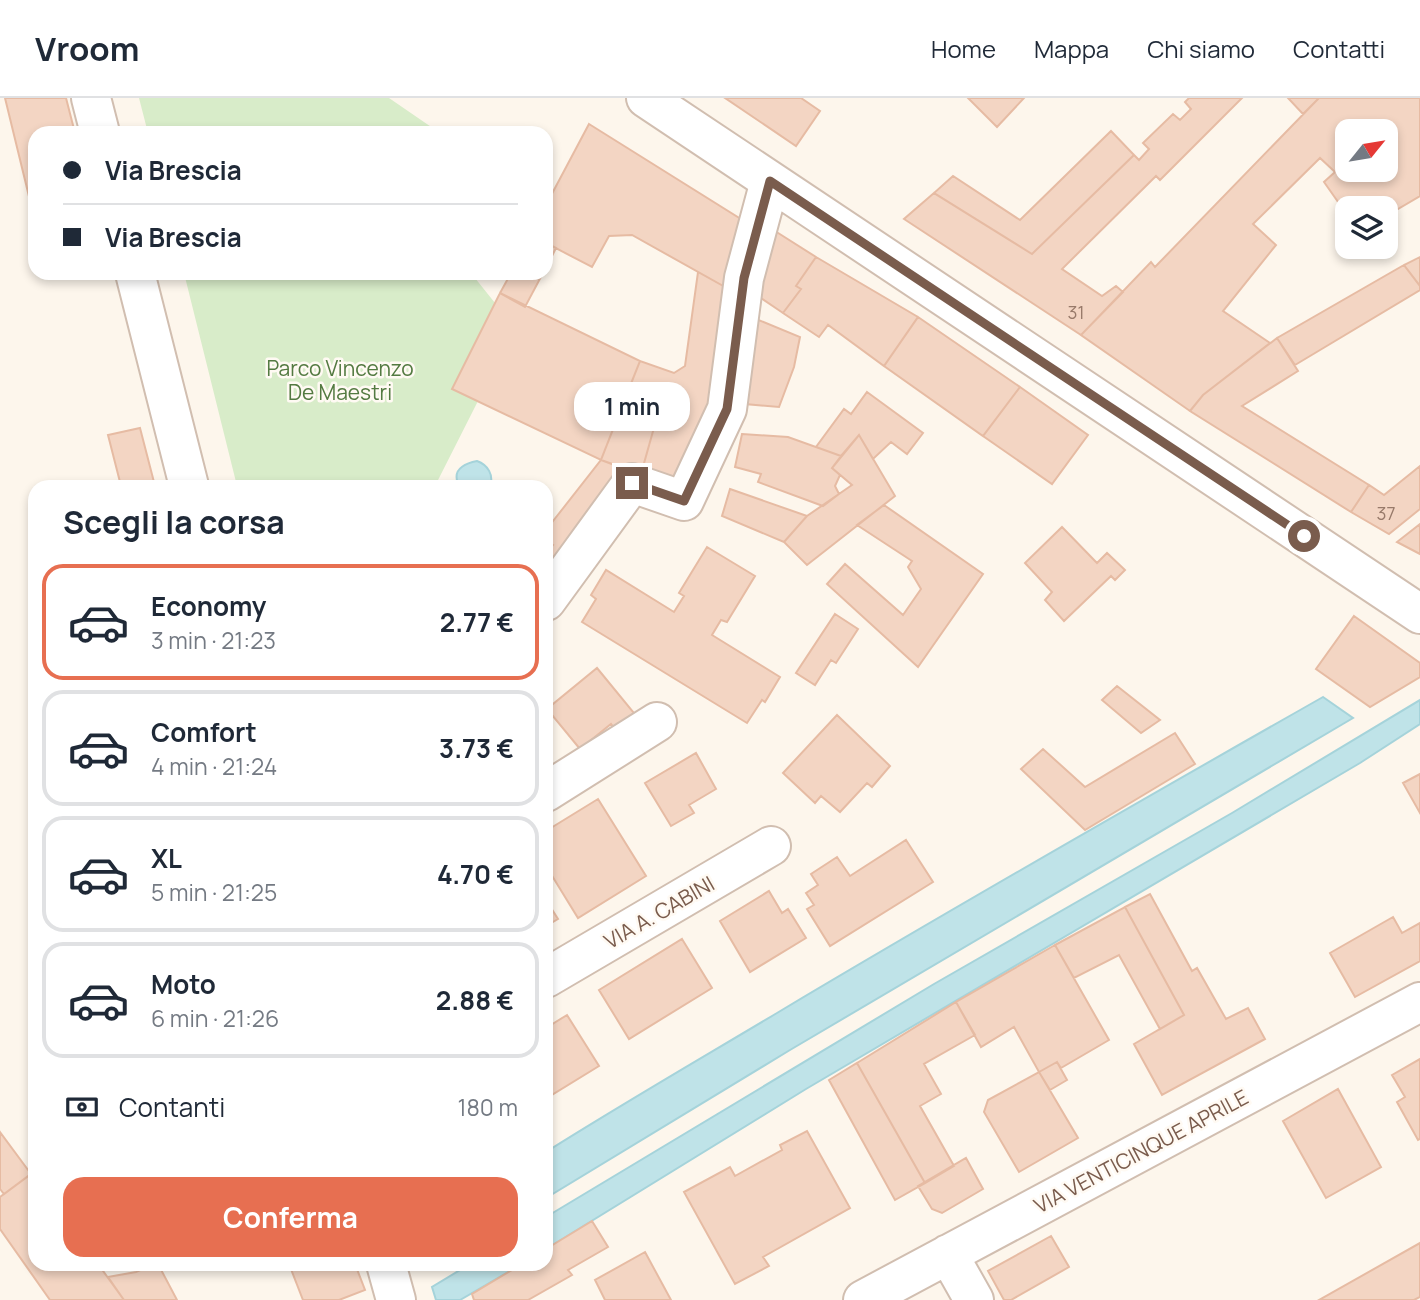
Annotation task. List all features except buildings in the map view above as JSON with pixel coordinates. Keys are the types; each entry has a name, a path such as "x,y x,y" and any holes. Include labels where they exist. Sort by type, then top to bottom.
{"street":[{"path":"91,98 98,126"},
{"path":"646,98 1420,614"},
{"path":"553,591 632,483 684,501 727,409 744,278 770,181"},
{"path":"137,280 187,480"},
{"path":"553,788 657,722"},
{"name":"VIA A. CABINI","path":"553,974 771,846"},
{"name":"VIA VENTICINQUE APRILE","path":"863,1300 1420,1002"},
{"path":"948,1254 974,1300"}],"green space":[{"path":"139,98 389,98 430,126 146,126"},
{"name":"Parco Vincenzo De Maestri","path":"186,280 477,280 495,303 452,389 478,401 438,480 236,480"}],"water":[{"path":"477,461 484,465 491,480 457,480 457,472 469,463"},
{"path":"1323,697 1353,718 790,1050 553,1194 553,1148 1118,814"},
{"path":"1420,700 1420,724 1360,763 806,1089 553,1245 553,1213 934,984 1232,813"},
{"path":"458,1271 510,1271 460,1300 436,1300 432,1287"}],"route":[{"path":"632,483 684,501 727,409 744,278 770,181 1304,536"}]}
